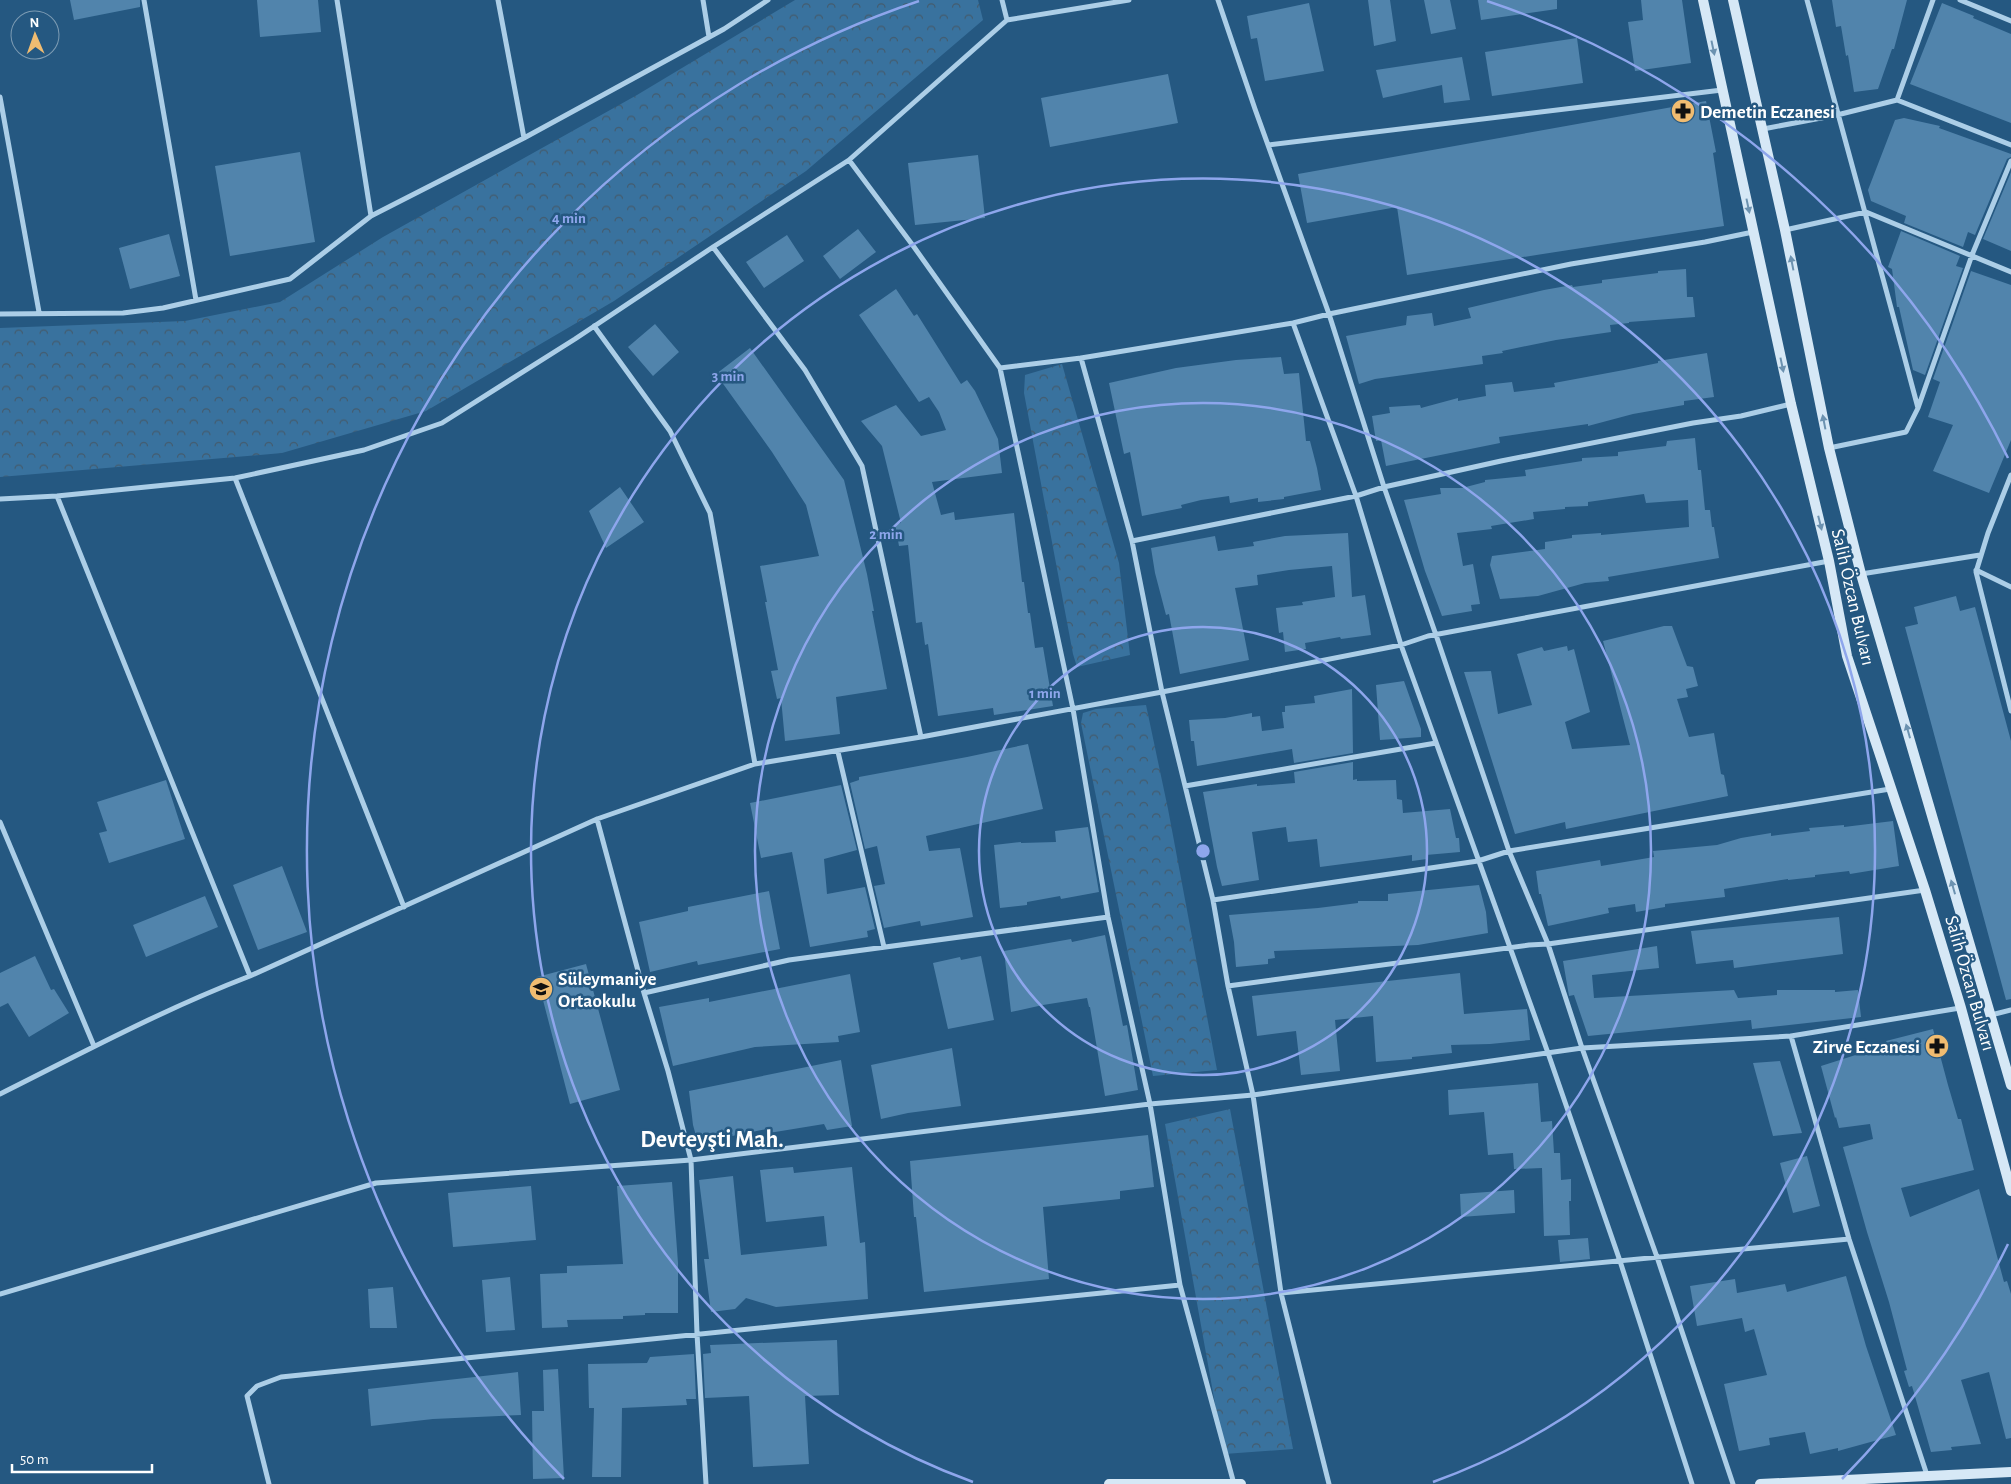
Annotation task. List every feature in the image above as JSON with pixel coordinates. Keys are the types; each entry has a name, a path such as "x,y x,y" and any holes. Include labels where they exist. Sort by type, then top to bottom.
{"main road":[{"name":"Salih Özcan Bulvarı","path":"1703,0 1791,404 1829,560 1847,656 1925,890 1961,1008 2011,1191"},
{"name":"Salih Özcan Bulvarı","path":"1733,0 1785,230 1829,448 1861,574 2011,1085"},
{"path":"1760,1484 2011,1472"},
{"path":"1109,1484 1240,1484"}],"street":[{"path":"144,0 196,300"},
{"path":"337,0 371,216"},
{"path":"498,0 524,138"},
{"path":"703,0 709,37"},
{"path":"0,314 39,312 123,313 163,308 290,279 371,216 524,138 709,37 768,0"},
{"path":"1002,0 1007,20"},
{"path":"0,499 57,496 235,478 364,450 442,423 849,160 1007,20 1129,0"},
{"path":"1218,0 1329,314 1384,487 1509,851 1548,944 1582,1048 1734,1484"},
{"path":"1807,0 1918,408"},
{"path":"1897,100 1933,0"},
{"path":"1960,0 2011,21"},
{"path":"1268,145 1723,90"},
{"path":"0,97 39,312"},
{"path":"1763,129 1837,115 1897,100 2011,145"},
{"path":"849,160 1000,368 1073,708 1108,917 1150,1104 1180,1285 1234,1484"},
{"path":"1829,448 1906,432 1918,408 1972,255 2011,161"},
{"path":"1785,230 1866,212 2011,272"},
{"path":"1000,368 1081,358 1293,323 1570,264 1705,242 1753,232"},
{"path":"713,247 806,370 862,466 921,737"},
{"path":"1293,323 1356,496 1401,644 1509,949 1548,1053 1620,1261 1692,1484"},
{"path":"594,326 670,431 710,513 755,764"},
{"path":"1081,358 1132,541 1162,692 1213,900 1228,986 1253,1095 1282,1293 1329,1484"},
{"path":"1132,541 1356,496 1384,487 1500,461 1741,416 1791,404"},
{"path":"1976,572 1988,533 2011,475"},
{"path":"235,478 404,907"},
{"path":"57,496 250,976"},
{"path":"1861,574 1980,555 1976,572 2011,711"},
{"path":"0,1094 94,1046 597,819 755,764 838,752 1162,692 1401,644 1436,635 1829,560"},
{"path":"1976,572 2011,587"},
{"path":"1185,786 1436,744"},
{"path":"838,752 884,948"},
{"path":"1213,900 1478,861 1509,851 1890,789"},
{"path":"597,819 691,1160 697,1334 706,1484"},
{"path":"0,822 94,1046"},
{"path":"1228,986 1548,944 1925,890"},
{"path":"644,993 789,960 1108,917"},
{"path":"0,1294 376,1183 691,1160 1150,1104 1253,1095 1582,1048 1791,1036 1961,1008"},
{"path":"1990,1015 2011,1010"},
{"path":"1791,1036 1849,1239 1927,1475"},
{"path":"1282,1293 1849,1239"},
{"path":"269,1484 246,1396 257,1386 281,1377 1180,1285"}],"green space":[{"path":"795,0 978,0 983,20 806,171 614,301 426,411 282,453 0,477 0,328 185,321 280,302 383,237 637,95"},
{"path":"1062,364 1119,563 1130,655 1077,667 1024,393 1025,375"},
{"path":"1146,705 1168,809 1217,1070 1153,1076 1081,723 1083,713 1096,709"},
{"path":"1230,1109 1293,1449 1224,1454 1165,1124"}],"building":[{"path":"70,0 140,0 140,7 74,20"},
{"path":"257,0 318,0 321,32 260,37"},
{"path":"1368,0 1390,0 1396,41 1374,46"},
{"path":"1424,0 1450,0 1456,29 1431,34"},
{"path":"1478,0 1557,0 1557,9 1481,20"},
{"path":"1641,0 1682,0 1691,63 1635,71 1628,22 1643,20"},
{"path":"1832,0 1907,0 1894,49 1892,49 1878,89 1854,92 1848,55 1846,56 1841,26 1836,27"},
{"path":"1309,3 1324,71 1265,81 1257,38 1251,39 1247,16"},
{"path":"1942,3 2011,34 2011,123 1910,84"},
{"path":"1577,38 1583,83 1492,96 1485,52"},
{"path":"1462,57 1470,100 1444,103 1442,85 1383,98 1376,70"},
{"path":"1168,74 1178,123 1050,147 1041,98"},
{"path":"1706,101 1716,152 1713,153 1724,226 1407,275 1397,207 1307,223 1298,174"},
{"path":"1904,118 1940,126 1939,128 2011,154 2011,157 2007,159 1975,235 1968,232 1963,247 1904,223 1906,216 1871,201 1868,190 1895,120"},
{"path":"300,152 315,242 230,256 215,166"},
{"path":"978,155 985,218 915,225 908,163"},
{"path":"2011,172 2011,251 1983,239"},
{"path":"858,229 876,252 840,279 823,256"},
{"path":"1901,231 1960,256 1956,266 1963,268 1925,375 1913,370 1899,307 1897,307 1892,269 1888,267"},
{"path":"169,234 180,276 130,289 119,248"},
{"path":"787,235 804,261 764,288 746,262"},
{"path":"1686,269 1687,297 1693,297 1695,317 1610,325 1611,332 1556,340 1502,351 1503,353 1482,356 1483,364 1375,379 1359,384 1346,336 1406,325 1407,316 1432,313 1434,326 1471,318 1468,308 1544,290 1572,285 1573,287 1602,283 1602,280 1658,273 1658,271"},
{"path":"1971,271 2011,285 2011,440 1989,493 1933,471 1953,425 1928,417 1940,382 1933,379"},
{"path":"896,289 914,316 917,314 961,384 967,380 975,391 998,439 1002,473 932,482 941,515 954,512 955,520 1014,513 1022,582 1024,582 1035,648 1043,647 1053,706 994,715 993,708 938,716 928,644 925,645 922,622 916,623 908,545 899,546 895,524 901,523 882,446 861,421 896,405 921,436 946,430 939,412 929,397 919,402 859,315"},
{"path":"655,324 679,352 653,376 628,347"},
{"path":"750,348 844,480 867,574 887,689 836,697 840,734 785,741 781,698 777,699 771,671 778,670 760,566 819,556 806,505 772,452 716,374"},
{"path":"1707,353 1714,397 1684,401 1684,405 1633,414 1588,426 1588,424 1499,437 1500,443 1386,466 1381,440 1376,441 1372,416 1390,413 1389,407 1420,405 1421,408 1458,398 1458,401 1486,396 1485,385 1512,382 1514,392 1555,387 1554,383 1658,363 1658,361"},
{"path":"1281,357 1284,374 1299,373 1306,441 1310,441 1321,490 1284,497 1284,499 1258,502 1258,498 1230,503 1229,496 1201,500 1181,505 1182,508 1142,516 1130,452 1124,454 1109,383 1176,368 1236,360"},
{"path":"1695,438 1698,470 1701,470 1705,510 1710,510 1719,558 1608,577 1609,581 1585,583 1538,596 1500,599 1490,565 1492,556 1545,549 1545,542 1572,538 1572,535 1601,533 1601,535 1689,527 1688,500 1646,503 1644,494 1588,502 1588,506 1565,507 1565,509 1533,512 1534,519 1491,526 1492,529 1457,533 1463,566 1473,564 1480,604 1471,605 1472,611 1442,616 1425,571 1404,500 1441,494 1440,488 1462,488 1485,482 1485,480 1526,476 1525,470 1582,461 1582,458 1618,456 1618,452 1666,446 1667,441"},
{"path":"620,487 644,522 606,548 589,511"},
{"path":"1348,533 1352,597 1365,595 1371,635 1341,639 1340,637 1305,643 1306,649 1285,652 1283,632 1279,633 1276,608 1303,605 1302,602 1335,597 1332,566 1257,575 1258,585 1235,588 1249,660 1180,674 1169,614 1166,615 1155,573 1151,548 1215,536 1218,551 1254,546 1253,542 1285,536"},
{"path":"1956,596 1960,611 1975,607 2011,741 2011,999 2006,1000 1905,627 1918,624 1914,607"},
{"path":"1664,626 1672,626 1687,666 1693,667 1698,686 1686,689 1688,697 1677,699 1689,737 1714,733 1721,774 1724,775 1728,796 1566,829 1565,822 1515,834 1464,672 1491,671 1498,714 1532,705 1517,654 1542,647 1544,651 1567,646 1568,651 1574,649 1590,712 1565,722 1572,749 1630,745 1603,641"},
{"path":"1404,681 1421,729 1421,737 1380,740 1376,685"},
{"path":"1352,689 1353,753 1294,763 1292,749 1197,766 1194,741 1191,741 1189,720 1225,718 1252,713 1252,717 1260,716 1262,731 1284,728 1282,712 1285,712 1285,706 1315,703 1314,696"},
{"path":"1028,744 1043,809 926,836 929,851 960,848 973,917 921,926 920,921 884,928 874,886 885,884 877,846 865,849 850,783 859,780 859,777"},
{"path":"1353,762 1353,780 1396,780 1397,799 1402,800 1403,813 1450,809 1456,838 1459,838 1460,852 1426,855 1427,859 1412,861 1412,855 1320,867 1317,839 1288,842 1286,827 1252,832 1259,880 1222,886 1203,792 1257,784 1257,786 1295,783 1294,772"},
{"path":"166,780 185,839 109,863 99,833 107,831 97,802"},
{"path":"841,785 857,850 824,859 827,894 865,887 875,929 867,931 868,937 810,947 792,852 761,858 750,803"},
{"path":"1893,821 1899,866 1850,874 1849,871 1815,875 1815,877 1788,879 1724,889 1725,897 1665,904 1665,907 1636,912 1635,904 1608,908 1609,913 1548,926 1541,894 1539,894 1536,871 1600,860 1601,866 1654,857 1653,851 1717,845 1741,838 1771,833 1771,836 1810,831 1809,828 1844,825 1844,827"},
{"path":"1088,827 1099,892 1061,899 1060,896 1027,902 1027,905 1000,908 994,845 1021,842 1056,842 1055,831"},
{"path":"282,866 307,932 258,950 233,885"},
{"path":"1479,885 1486,912 1488,933 1418,945 1274,951 1275,958 1268,959 1268,964 1236,967 1229,915 1318,908 1358,903 1358,901 1388,901 1388,894"},
{"path":"769,891 780,949 698,965 697,961 650,972 639,922 688,911 688,907"},
{"path":"205,896 218,927 146,957 133,925"},
{"path":"1839,917 1843,954 1734,968 1733,960 1696,964 1691,931"},
{"path":"1105,935 1123,1026 1127,1025 1138,1090 1105,1096 1087,998 1011,1012 1004,951 1071,939 1072,942"},
{"path":"1657,946 1659,968 1592,975 1594,998 1734,990 1738,998 1777,995 1777,990 1835,990 1835,992 1858,990 1861,1017 1752,1029 1751,1020 1588,1036 1574,995 1569,996 1563,961"},
{"path":"35,956 51,990 54,989 69,1013 29,1037 8,1003 0,1007 0,973"},
{"path":"981,956 994,1020 948,1029 933,963 960,957 961,960"},
{"path":"586,964 620,1090 570,1104 537,977"},
{"path":"1460,973 1464,1014 1527,1009 1530,1040 1451,1045 1452,1053 1376,1062 1373,1016 1335,1020 1340,1071 1301,1075 1296,1031 1257,1036 1252,996"},
{"path":"850,974 860,1032 838,1036 839,1042 755,1047 673,1066 659,1007 709,998 709,1002"},
{"path":"1933,1029 1958,1119 1961,1119 1974,1170 1901,1188 1910,1217 1979,1189 2004,1282 2007,1281 2011,1294 2011,1438 2006,1439 1989,1372 1961,1380 1981,1444 1951,1447 1952,1450 1931,1452 1912,1386 1909,1387 1904,1371 1907,1370 1889,1302 1843,1147 1873,1139 1870,1124 1839,1128 1821,1066 1887,1045 1886,1041"},
{"path":"952,1048 961,1106 908,1113 881,1119 871,1065"},
{"path":"841,1060 852,1126 827,1130 824,1124 769,1133 767,1129 698,1143 693,1125 689,1091"},
{"path":"1780,1061 1802,1133 1773,1136 1753,1063"},
{"path":"1538,1083 1541,1122 1552,1121 1554,1153 1560,1153 1561,1180 1571,1179 1571,1201 1569,1201 1570,1235 1544,1236 1542,1168 1514,1169 1513,1153 1488,1155 1484,1112 1449,1115 1448,1090"},
{"path":"1148,1135 1154,1187 1120,1191 1120,1199 1043,1207 1049,1279 924,1292 916,1217 914,1217 910,1161"},
{"path":"1807,1156 1820,1206 1793,1213 1780,1163"},
{"path":"793,1167 794,1173 852,1167 860,1243 865,1242 868,1299 776,1307 746,1298 735,1309 711,1312 704,1259 709,1259 699,1180 733,1176 741,1255 827,1246 824,1216 766,1222 760,1170"},
{"path":"672,1182 678,1263 678,1313 645,1313 645,1315 623,1316 623,1319 567,1320 568,1327 542,1328 540,1274 567,1273 567,1266 623,1264 617,1186"},
{"path":"531,1186 536,1240 453,1247 448,1193"},
{"path":"1514,1190 1515,1213 1461,1217 1460,1194"},
{"path":"1588,1238 1590,1259 1560,1262 1558,1240"},
{"path":"1846,1276 1866,1346 1896,1435 1838,1451 1838,1448 1810,1454 1805,1432 1769,1438 1770,1445 1739,1451 1724,1384 1767,1375 1754,1329 1745,1332 1742,1318 1697,1326 1690,1286 1735,1279 1737,1293 1785,1284 1787,1292"},
{"path":"510,1277 515,1330 486,1332 482,1280"},
{"path":"393,1287 397,1328 370,1328 368,1289"},
{"path":"837,1340 839,1395 805,1396 809,1464 753,1467 749,1396 705,1398 703,1354 711,1353 710,1345"},
{"path":"694,1354 696,1399 686,1399 687,1405 622,1408 621,1477 592,1477 594,1408 589,1408 588,1364 647,1363 650,1357"},
{"path":"558,1369 564,1478 533,1479 532,1411 544,1411 543,1370"},
{"path":"518,1372 521,1415 433,1419 371,1426 368,1389"}],"place":[{"name":"Demetin Eczanesi","path":"1683,111"},
{"name":"Süleymaniye Ortaokulu","path":"541,989"},
{"name":"Zirve Eczanesi","path":"1937,1046"}],"district":[{"name":"Devteyşti Mah.","path":"712,1139"}]}
